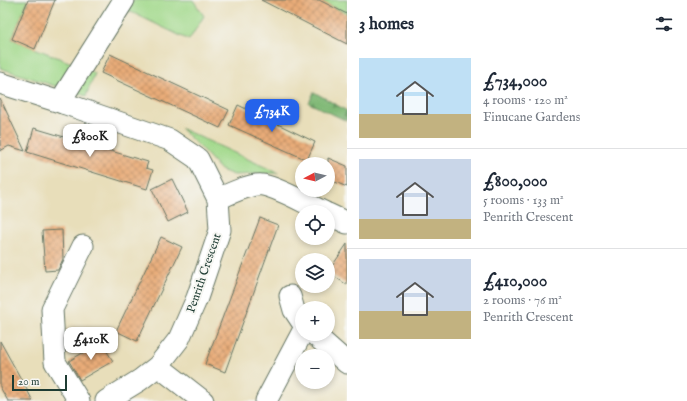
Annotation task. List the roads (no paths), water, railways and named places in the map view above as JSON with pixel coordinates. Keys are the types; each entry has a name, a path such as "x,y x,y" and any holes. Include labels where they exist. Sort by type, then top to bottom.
{"street":[{"path":"63,103 66,92 124,0"},
{"name":"Penrith Crescent","path":"0,83 170,140 198,159 218,199 220,230 197,298 179,339 158,366 140,380 106,401"},
{"path":"218,199 237,190 262,185 309,205"},
{"path":"335,217 347,223"},
{"path":"79,401 55,362 52,309 82,246"},
{"path":"290,296 295,312"},
{"path":"266,401 298,341"},
{"path":"322,341 347,363"},
{"path":"158,366 203,401"}]}
